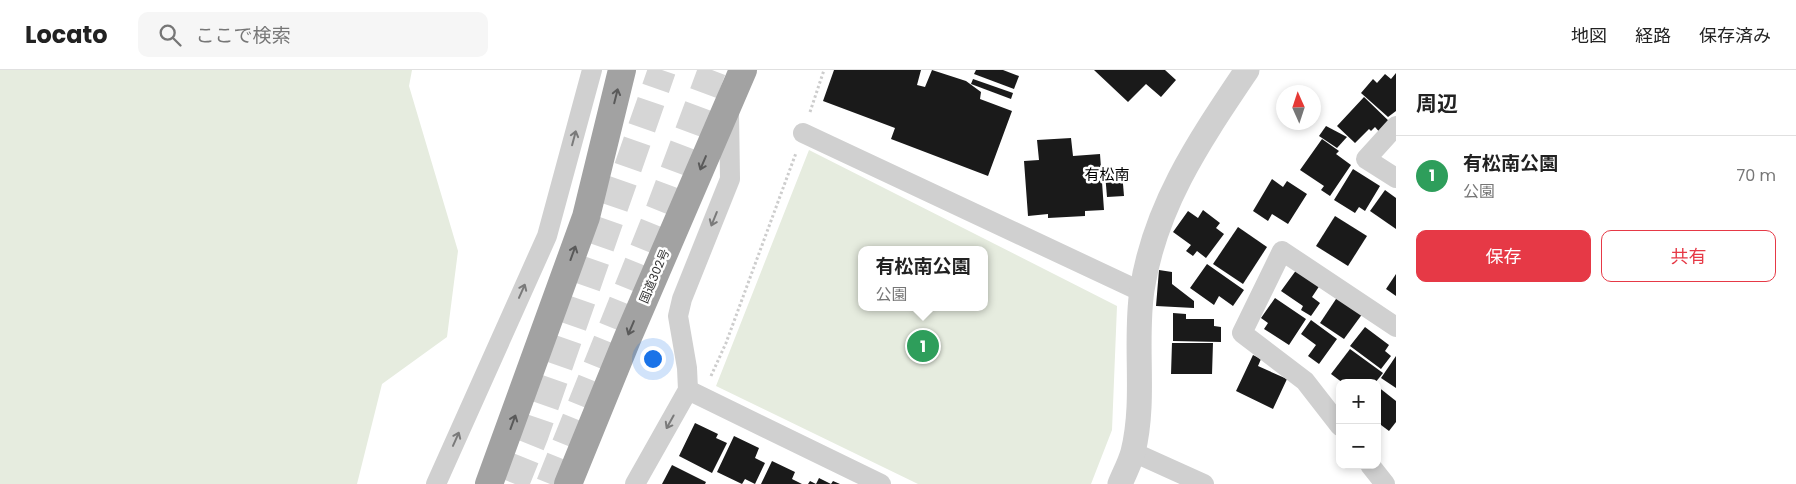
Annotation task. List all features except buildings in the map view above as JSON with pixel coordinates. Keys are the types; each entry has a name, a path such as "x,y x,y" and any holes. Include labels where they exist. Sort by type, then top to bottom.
{"highway":[{"path":"489,484 586,217 622,70"},
{"name":"国道302号","path":"568,484 628,337 743,70"}],"street":[{"path":"436,484 547,236 592,70"},
{"path":"1120,484 1133,452 1140,392 1142,292 1150,245 1178,179 1247,70"},
{"path":"728,104 730,179 682,299 678,316 687,368 695,394 881,484"},
{"path":"1396,126 1366,159 1396,178"},
{"path":"803,133 1142,292"},
{"path":"1338,424 1305,381 1242,333 1282,251 1396,327"},
{"path":"635,484 695,394"},
{"path":"1133,452 1204,484"},
{"path":"1373,469 1385,484"}],"path":[{"path":"695,394 726,343 803,133 824,70"}],"shaded area":[{"path":"0,70 412,70 409,86 458,251 447,337 382,384 357,484 0,484"},
{"path":"809,150 1117,306 1112,430 1091,484 918,484 716,386"}],"tunnel":[{"path":"515,484 535,434 662,70"},
{"path":"550,484 660,209 712,70"}],"place":[{"name":"有松南公園","path":"923,346"}],"district":[{"name":"有松南","path":"1107,174"}]}
